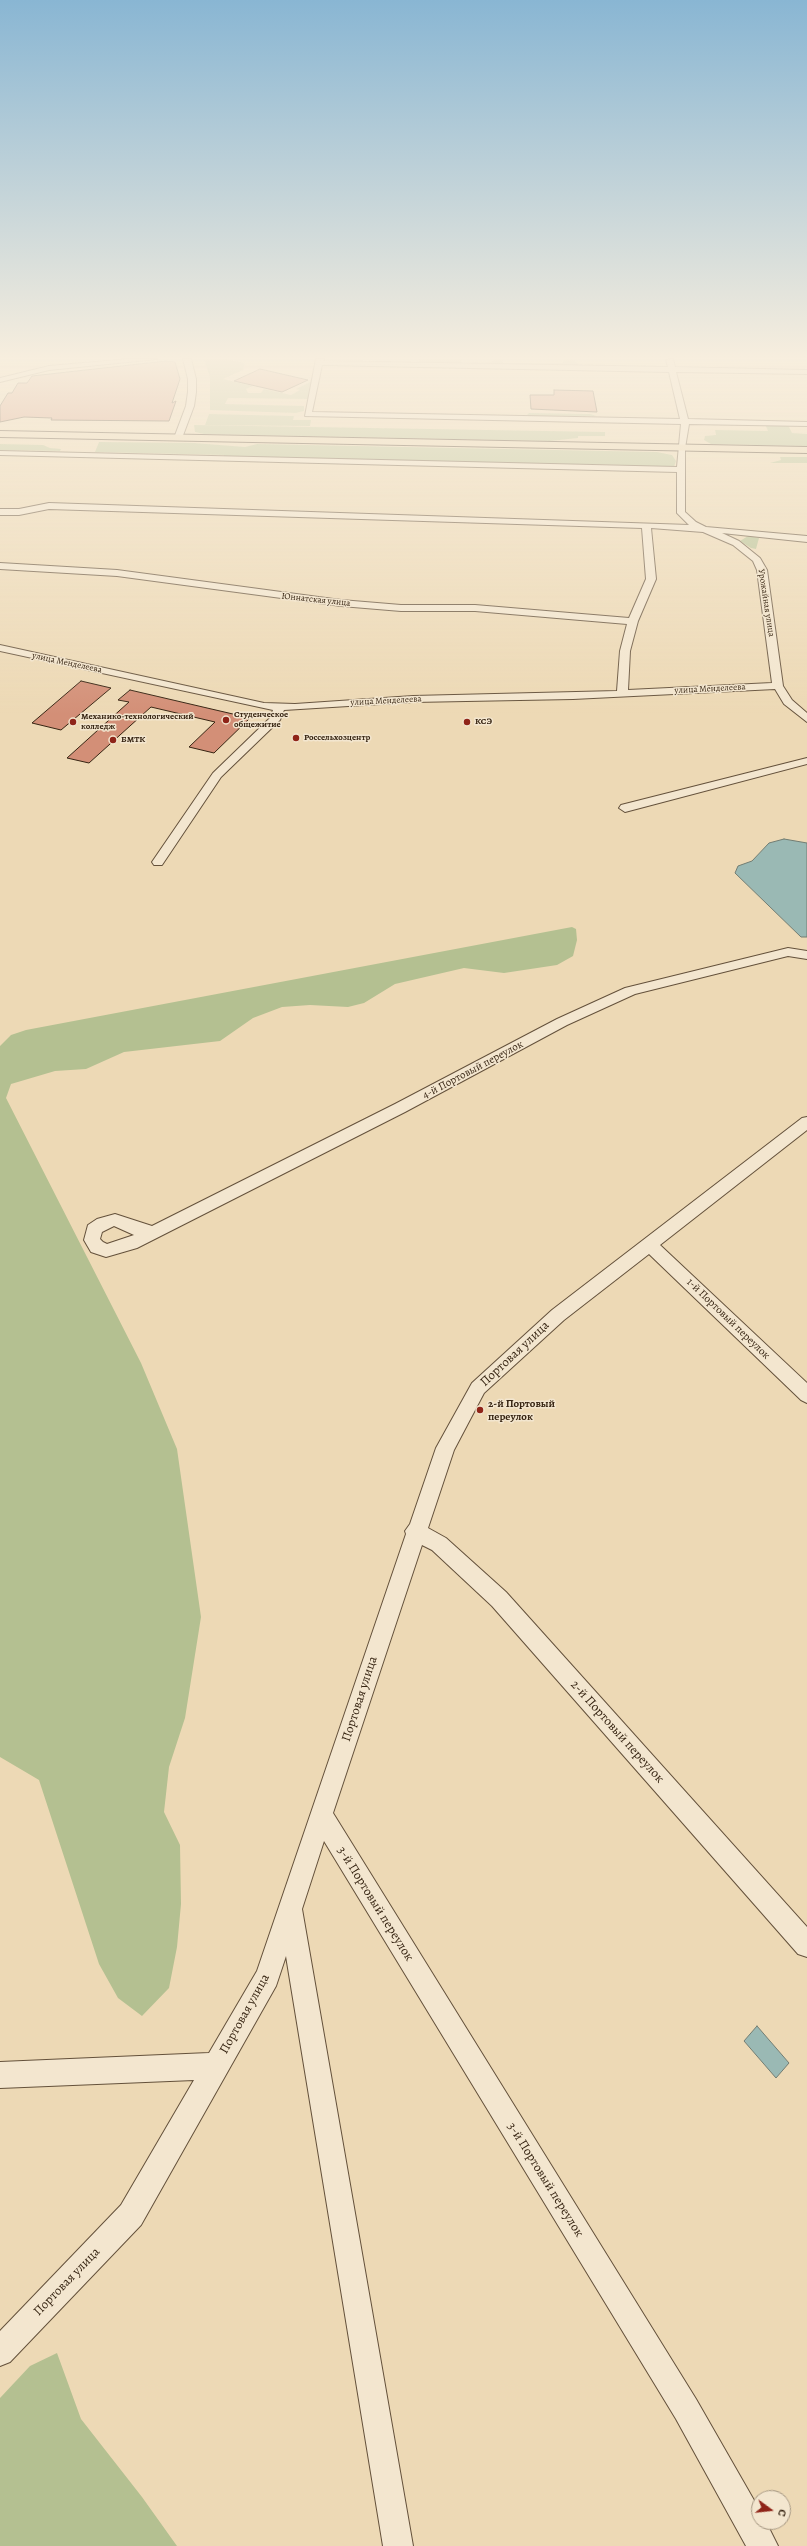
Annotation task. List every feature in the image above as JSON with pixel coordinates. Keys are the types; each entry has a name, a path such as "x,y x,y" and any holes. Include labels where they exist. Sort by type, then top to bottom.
{"street":[{"path":"662,526 677,520 681,513 681,478"},
{"path":"0,512 19,512 49,506 646,525 673,526 711,531 807,539"},
{"name":"Урожайная улица","path":"681,513 688,521 736,543 751,554 762,569 778,686 788,702 807,719"},
{"path":"673,526 685,524 688,521"},
{"path":"622,694 625,650 633,622 652,579 646,525"},
{"path":"736,543 737,538 749,534"},
{"path":"762,569 760,548 762,540 776,537"},
{"name":"Юннатская улица","path":"0,566 158,578 238,591 341,603 401,608 475,608 633,622"},
{"name":"улица Менделеева","path":"0,648 264,706 413,699 622,694 778,686"},
{"path":"158,862 177,838 217,775 276,718 280,706"},
{"path":"625,808 807,761"},
{"name":"4-й Портовый переулок","path":"154,1233 400,1108 562,1022 630,991 788,952 807,955"},
{"name":"Портовая улица","path":"0,2352 131,2215 267,1977 322,1816 415,1531 445,1448 478,1388 558,1315 807,1122"},
{"name":"1-й Портовый переулок","path":"649,1244 807,1395"},
{"name":"2-й Портовый переулок","path":"415,1531 440,1544 499,1599 807,1945"},
{"name":"3-й Портовый переулок","path":"322,1816 686,2409 763,2546"},
{"path":"290,1909 398,2546"},
{"path":"0,2074 216,2066"}],"green space":[{"path":"748,536 759,538 756,549 751,548 740,541"},
{"path":"572,927 576,929 577,940 573,956 557,965 504,973 464,968 395,984 364,1003 348,1007 310,1005 282,1007 253,1018 220,1041 124,1052 86,1069 55,1071 11,1084 6,1098 141,1363 177,1449 201,1617 185,1718 169,1767 164,1812 180,1845 181,1904 177,1947 169,1988 142,2016 118,1998 99,1964 39,1780 0,1757 0,1046 11,1035 26,1030"},
{"path":"57,2353 81,2419 142,2497 177,2546 0,2546 0,2398 30,2366"}],"water":[{"path":"784,839 807,843 807,937 801,937 735,873 738,866 752,861 769,843"},
{"path":"757,2026 789,2063 776,2078 744,2041"}],"building":[{"path":"81,681 111,688 61,730 32,723"},
{"path":"130,690 250,718 214,753 189,747 215,722 151,707 89,763 67,758 129,702 118,700"}],"place":[{"name":"Студенческое общежитие","path":"226,720"},
{"name":"Механико-технологический колледж","path":"73,722"},
{"name":"КСЭ","path":"467,722"},
{"name":"Россельхозцентр","path":"296,738"},
{"name":"БМТК","path":"113,740"},
{"name":"2-й Портовый переулок","path":"480,1410"}]}
